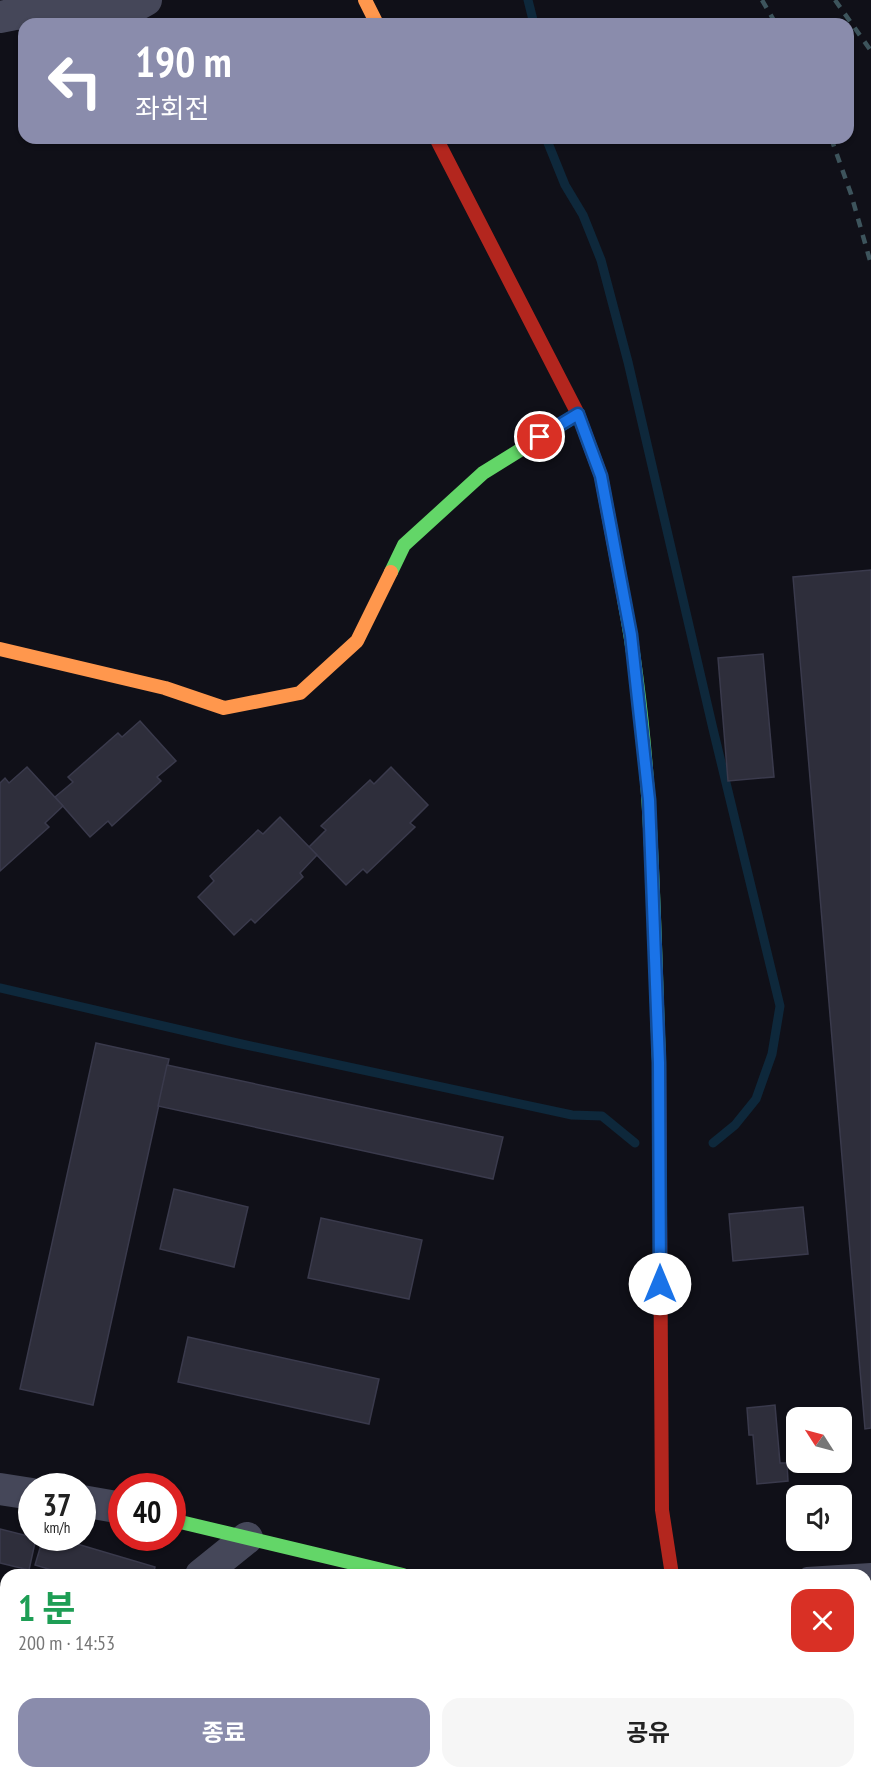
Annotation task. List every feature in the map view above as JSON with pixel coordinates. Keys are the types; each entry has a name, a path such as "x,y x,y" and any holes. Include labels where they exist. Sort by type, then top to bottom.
{"street":[{"path":"0,17 15,14 128,10 146,0"},
{"path":"365,0 374,18"},
{"path":"439,144 578,414 601,476 631,635 649,800 659,1063 662,1510 671,1569"},
{"path":"0,649 165,688 224,708 300,693 357,642 404,545 483,473 578,414"},
{"path":"0,1489 18,1492"},
{"path":"186,1523 378,1569"},
{"path":"208,1569 247,1538"}],"building":[{"path":"871,570 871,1428 865,1429 793,577"},
{"path":"763,654 774,777 728,781 718,658"},
{"path":"140,721 176,761 157,777 161,781 112,826 108,821 90,837 55,797 73,782 68,777 118,733 122,737"},
{"path":"27,767 63,806 45,823 49,827 0,871 0,783 5,778 9,783"},
{"path":"391,767 428,805 410,823 415,827 367,873 363,869 346,885 309,847 326,830 321,826 370,780 374,784"},
{"path":"280,817 317,855 300,873 303,877 255,923 251,919 234,935 198,897 214,881 210,876 258,830 263,834"},
{"path":"96,1043 169,1059 93,1405 20,1389"},
{"path":"167,1065 503,1137 493,1179 158,1106"},
{"path":"174,1189 248,1207 234,1267 160,1249"},
{"path":"803,1207 808,1254 733,1261 729,1214"},
{"path":"321,1218 422,1240 409,1299 308,1278"},
{"path":"188,1337 379,1379 369,1424 178,1382"},
{"path":"775,1405 780,1463 786,1463 788,1481 757,1484 753,1435 749,1435 747,1408"},
{"path":"0,1529 18,1534 18,1551 33,1551 29,1569 0,1563"},
{"path":"96,1550 155,1567 154,1569 48,1569 35,1565 39,1551"}],"waterway":[{"path":"528,0 532,18"},
{"path":"548,144 565,185 583,215 601,260 628,362 780,1006 772,1054 756,1099 735,1125 713,1143"},
{"path":"0,988 237,1043 572,1115 602,1116 635,1143"}],"railway":[{"path":"762,0 772,18"},
{"path":"835,0 848,18"},
{"path":"854,27 871,51"},
{"path":"833,144 851,194 871,264"}],"traffic: fast":[{"path":"391,572 404,545 483,473 578,414"},
{"path":"624,599 634,656 646,771 659,1061"},
{"path":"186,1523 378,1569"}],"traffic: slow":[{"path":"365,0 374,18"},
{"path":"0,649 165,688 224,708 300,693 357,641 391,572"}],"traffic: jam":[{"path":"439,144 578,414 601,476 624,599"},
{"path":"659,1061 662,1510 671,1569"}],"route":[{"path":"540,437 578,414 601,476 631,635 649,800 659,1063 660,1284"}]}
